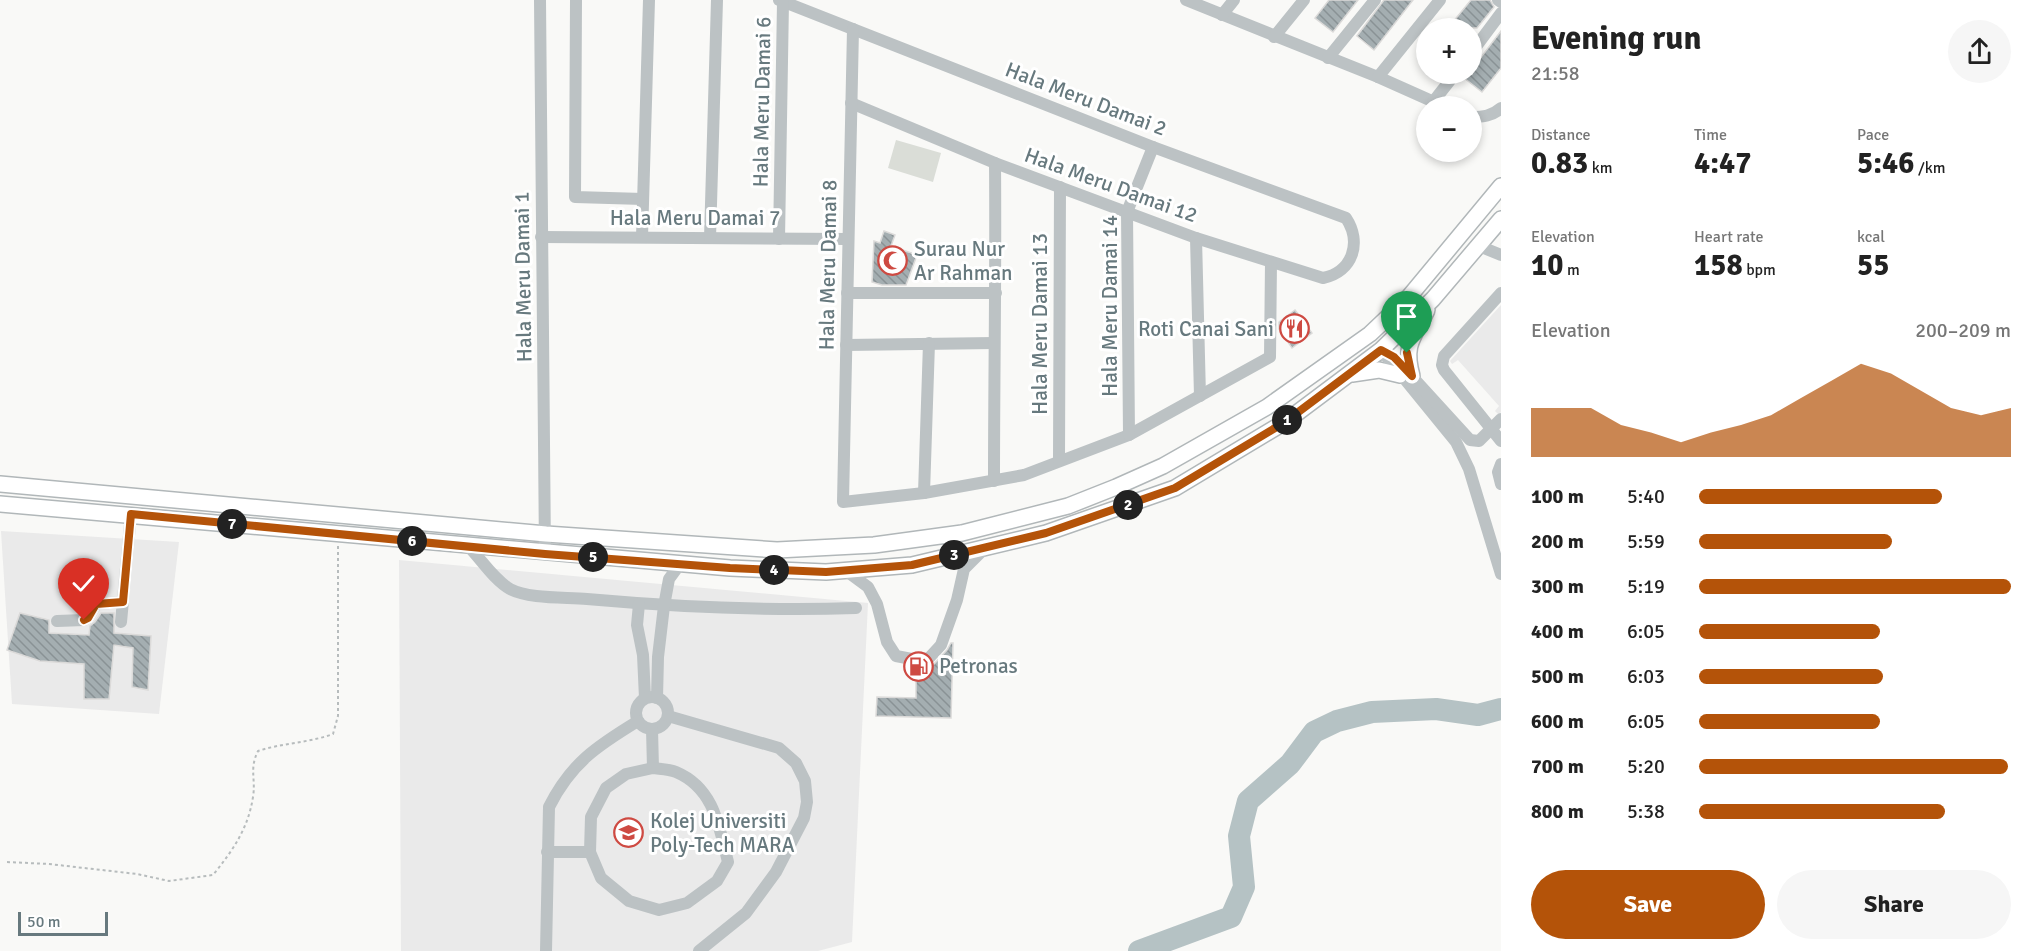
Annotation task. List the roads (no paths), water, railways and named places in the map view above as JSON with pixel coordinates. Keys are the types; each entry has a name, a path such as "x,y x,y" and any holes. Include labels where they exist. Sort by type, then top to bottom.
{"main road":[{"path":"0,484 546,534 777,550 874,545 962,533 1068,506 1163,466 1267,407 1370,334 1408,298 1501,186"},
{"path":"0,504 131,514 545,554 680,564 826,572 912,565 1046,533 1175,488 1285,422 1381,350 1433,299 1501,219"},
{"path":"1381,350 1380,336 1401,316 1408,298"},
{"path":"1346,375 1379,370 1406,376 1409,345 1433,299"},
{"path":"1349,350 1369,347 1381,350"}],"street":[{"name":"Hala Meru Damai 1","path":"540,0 545,554"},
{"path":"576,0 575,197 643,199"},
{"path":"642,237 649,0"},
{"path":"710,238 717,0"},
{"path":"1186,0 1420,96"},
{"path":"1222,15 1234,0"},
{"path":"1274,37 1304,0"},
{"path":"1328,58 1375,0"},
{"path":"1378,77 1440,0"},
{"name":"Hala Meru Damai 2","path":"781,1 1153,147 1346,218 1352,227 1353,252"},
{"name":"Hala Meru Damai 6","path":"779,239 781,1"},
{"path":"1482,39 1501,13"},
{"name":"Hala Meru Damai 8","path":"853,29 843,502 924,493"},
{"name":"Hala Meru Damai 12","path":"851,103 995,163 1196,238 1323,278 1335,275 1346,266 1353,252"},
{"path":"1482,116 1501,108"},
{"name":"Hala Meru Damai 14","path":"1129,435 1127,212 1153,147"},
{"path":"994,481 995,163"},
{"name":"Hala Meru Damai 13","path":"1059,461 1060,187"},
{"name":"Hala Meru Damai 7","path":"541,237 848,239"},
{"path":"1196,238 1200,396"},
{"path":"1479,246 1501,255"},
{"path":"929,343 924,493 1024,475 1129,435 1270,357 1271,262"},
{"path":"847,293 996,293"},
{"path":"1501,293 1444,356 1442,362 1444,370 1496,424 1501,441"},
{"path":"846,345 994,343"},
{"path":"1381,350 1394,357 1463,455 1501,574"},
{"path":"1406,376 1470,440 1479,441 1496,424"},
{"path":"1501,464 1498,472 1501,484"},
{"path":"121,622 131,514"},
{"path":"468,546 510,589 537,595 664,606 793,610 856,608"},
{"path":"845,570 868,587 876,604 887,642 896,656 917,660 929,658 941,645 957,600 964,569 985,548"},
{"path":"651,698 669,579 680,564"},
{"path":"57,621 84,620 88,618 96,604 123,602"},
{"path":"639,604 637,625 651,698"},
{"path":"651,698 663,702 668,716 664,723 652,729 645,728 638,721 636,711 639,703 651,698"},
{"path":"668,716 779,748 796,763 804,781 807,802 804,818 776,872 746,913 699,951"},
{"path":"546,951 549,807 558,789 576,766 608,739 638,721"},
{"path":"652,729 653,768"},
{"path":"653,768 676,772 701,788 716,813 728,862 717,881 687,903 659,910 629,901 601,878 590,852 591,817 606,788 626,774 653,768"},
{"path":"547,852 590,852"}],"waterway":[{"path":"1139,951 1231,917 1244,887 1239,836 1248,801 1290,764 1314,732 1337,721 1372,712 1436,709 1478,715 1501,709"}],"place":[{"name":"Surau Nur Ar Rahman","path":"893,261"},
{"name":"Roti Canai Sani","path":"1295,329"},
{"name":"Petronas","path":"918,666"},
{"name":"Kolej Universiti Poly-Tech MARA","path":"629,833"}]}
